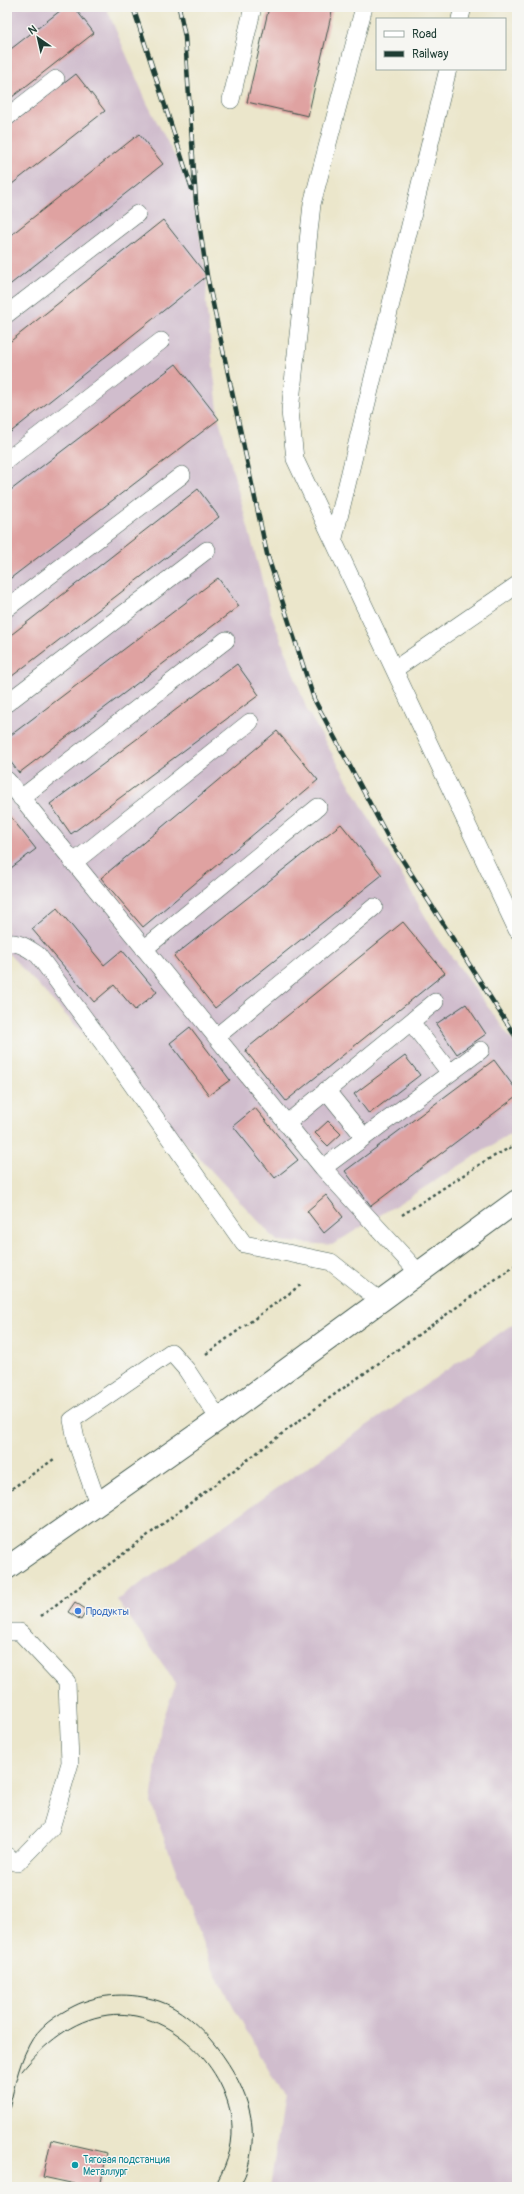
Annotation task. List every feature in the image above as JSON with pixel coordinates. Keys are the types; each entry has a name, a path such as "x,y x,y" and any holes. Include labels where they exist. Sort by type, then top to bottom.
{"street":[{"path":"7,1568 219,1418 379,1300 517,1201"}],"lane":[{"path":"231,100 253,7"},
{"path":"364,7 312,204 290,411 295,460 334,538 517,930"},
{"path":"460,18 463,7"},
{"path":"334,538 448,70"},
{"path":"7,117 56,79"},
{"path":"7,314 137,214"},
{"path":"7,460 161,341"},
{"path":"7,608 182,475"},
{"path":"7,703 207,550"},
{"path":"395,669 517,585"},
{"path":"21,798 226,640"},
{"path":"73,863 250,722"},
{"path":"7,780 322,1168 418,1272"},
{"path":"144,949 318,807"},
{"path":"216,1037 374,907"},
{"path":"7,943 27,947 38,955 105,1046 244,1244 331,1262 379,1300"},
{"path":"286,1124 435,1002"},
{"path":"411,1022 450,1073"},
{"path":"322,1168 481,1050"},
{"path":"326,1090 364,1137"},
{"path":"98,1504 77,1444 72,1420 171,1352 186,1369 219,1418"},
{"path":"7,1856 17,1863 51,1828 70,1764 67,1682 14,1632"}],"path":[{"path":"380,1230 485,1161 517,1144"},
{"path":"186,1369 331,1262"},
{"path":"14,1632 320,1405 517,1264"},
{"path":"7,1492 77,1444"}],"shaded area":[{"path":"7,7 106,7 147,103 191,187 207,276 206,303 219,419 270,610 307,710 436,935 517,1047 517,1130 332,1245 277,1241 7,952"},
{"path":"517,1321 517,2187 270,2187 284,2098 211,1966 151,1803 161,1725 176,1683 117,1600"}],"building":[{"path":"65,7 74,7 94,33 7,101 7,52"},
{"path":"269,7 333,7 308,116 247,102"},
{"path":"76,74 105,111 7,188 7,128"},
{"path":"139,134 163,164 7,287 7,238"},
{"path":"163,220 207,276 7,435 7,344"},
{"path":"176,364 219,419 7,581 7,493"},
{"path":"198,489 219,517 7,680 7,638"},
{"path":"218,578 239,606 19,773 7,757 7,738"},
{"path":"237,664 259,695 71,834 50,804"},
{"path":"277,731 318,780 143,927 101,878"},
{"path":"10,816 36,849 7,871 7,818"},
{"path":"341,824 382,875 215,1008 174,956"},
{"path":"57,908 104,965 122,950 157,992 135,1010 114,985 94,1002 32,929"},
{"path":"403,922 445,973 286,1101 245,1050"},
{"path":"466,1004 486,1034 457,1054 436,1024"},
{"path":"190,1027 230,1080 209,1095 170,1043"},
{"path":"405,1056 420,1075 369,1114 354,1094"},
{"path":"494,1060 517,1091 517,1096 371,1206 345,1171"},
{"path":"255,1108 298,1160 275,1178 233,1126"},
{"path":"328,1121 341,1134 328,1146 315,1133"},
{"path":"326,1195 343,1217 324,1233 307,1211"},
{"name":"Продукты","path":"75,1602 87,1610 81,1620 68,1612"},
{"name":"Тяговая подстанция Металлург","path":"51,2140 107,2153 100,2187 89,2187 43,2177"}],"tram line":[{"path":"7,2118 21,2063 29,2045 37,2033 48,2022 74,2006 94,1998 127,1995 159,2001 174,2008 189,2018 216,2047 238,2080 250,2113 252,2131 250,2161 239,2187"},
{"path":"22,2071 49,2043 60,2035 82,2022 95,2018 108,2015 130,2015 152,2021 173,2032 192,2046 208,2064 220,2084 229,2105 232,2127 230,2151 222,2173 214,2187"}],"railway":[{"path":"133,7 192,189"},
{"path":"179,7 185,37 196,202 207,276 267,554 314,699 389,839 517,1039"}],"place":[{"name":"Продукты","path":"78,1611"},
{"name":"Тяговая подстанция Металлург","path":"75,2165"}]}
